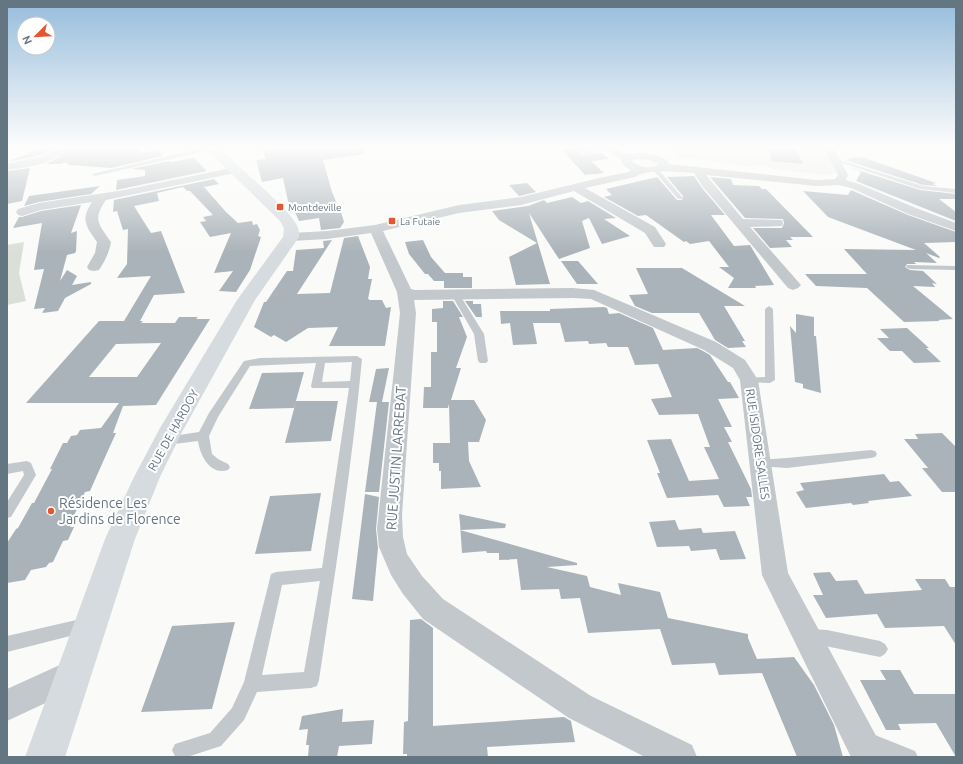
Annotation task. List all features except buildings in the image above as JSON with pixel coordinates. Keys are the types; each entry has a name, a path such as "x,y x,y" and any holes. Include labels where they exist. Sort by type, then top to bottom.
{"street":[{"path":"22,212 39,207 176,182"},
{"path":"248,182 286,219 291,228 291,237 327,235 375,229 459,209 528,199 598,182"},
{"path":"705,182 793,285"},
{"path":"804,182 816,183 839,182 868,191 912,211 956,227"},
{"path":"575,187 650,230 659,244"},
{"path":"94,267 102,253 104,242 91,225 90,218 94,208 102,196"},
{"path":"740,223 777,223"},
{"name":"RUE JUSTIN LARREBAT","path":"375,229 405,292 408,313 390,515 390,538 395,556 418,592 433,609 580,707 680,757"},
{"name":"RUE DE HARDOY","path":"45,757 120,539 147,477 246,300 291,237"},
{"name":"RUE ISIDORE SALLES","path":"405,292 414,295 573,293 594,295 683,334 726,355 739,364 749,380 762,463 775,575 865,748"},
{"path":"7,705 73,674"}],"lane":[{"path":"667,182 680,198"},
{"path":"903,182 922,188 956,191"},
{"path":"910,267 956,268"},
{"path":"455,294 479,334 482,361"},
{"path":"749,380 770,380 769,309"},
{"path":"224,467 212,463 204,452 202,436 247,363 260,361 357,359 355,384 328,574 311,680 252,684"},
{"path":"321,360 316,386 355,384"},
{"path":"166,441 202,436"},
{"path":"762,463 787,463 871,454"},
{"path":"7,470 27,466 30,475 7,513"},
{"path":"180,750 215,740 238,714 252,684 276,579 328,574"},
{"path":"7,644 90,625"},
{"path":"806,636 827,638 880,649"},
{"path":"865,748 909,757"}],"shaded area":[{"path":"24,242 19,273 26,301 7,305 7,245"}],"place":[{"name":"Montdeville","path":"280,207"},
{"name":"La Futaie","path":"392,221"},
{"name":"Résidence Les Jardins de Florence","path":"51,511"}]}
